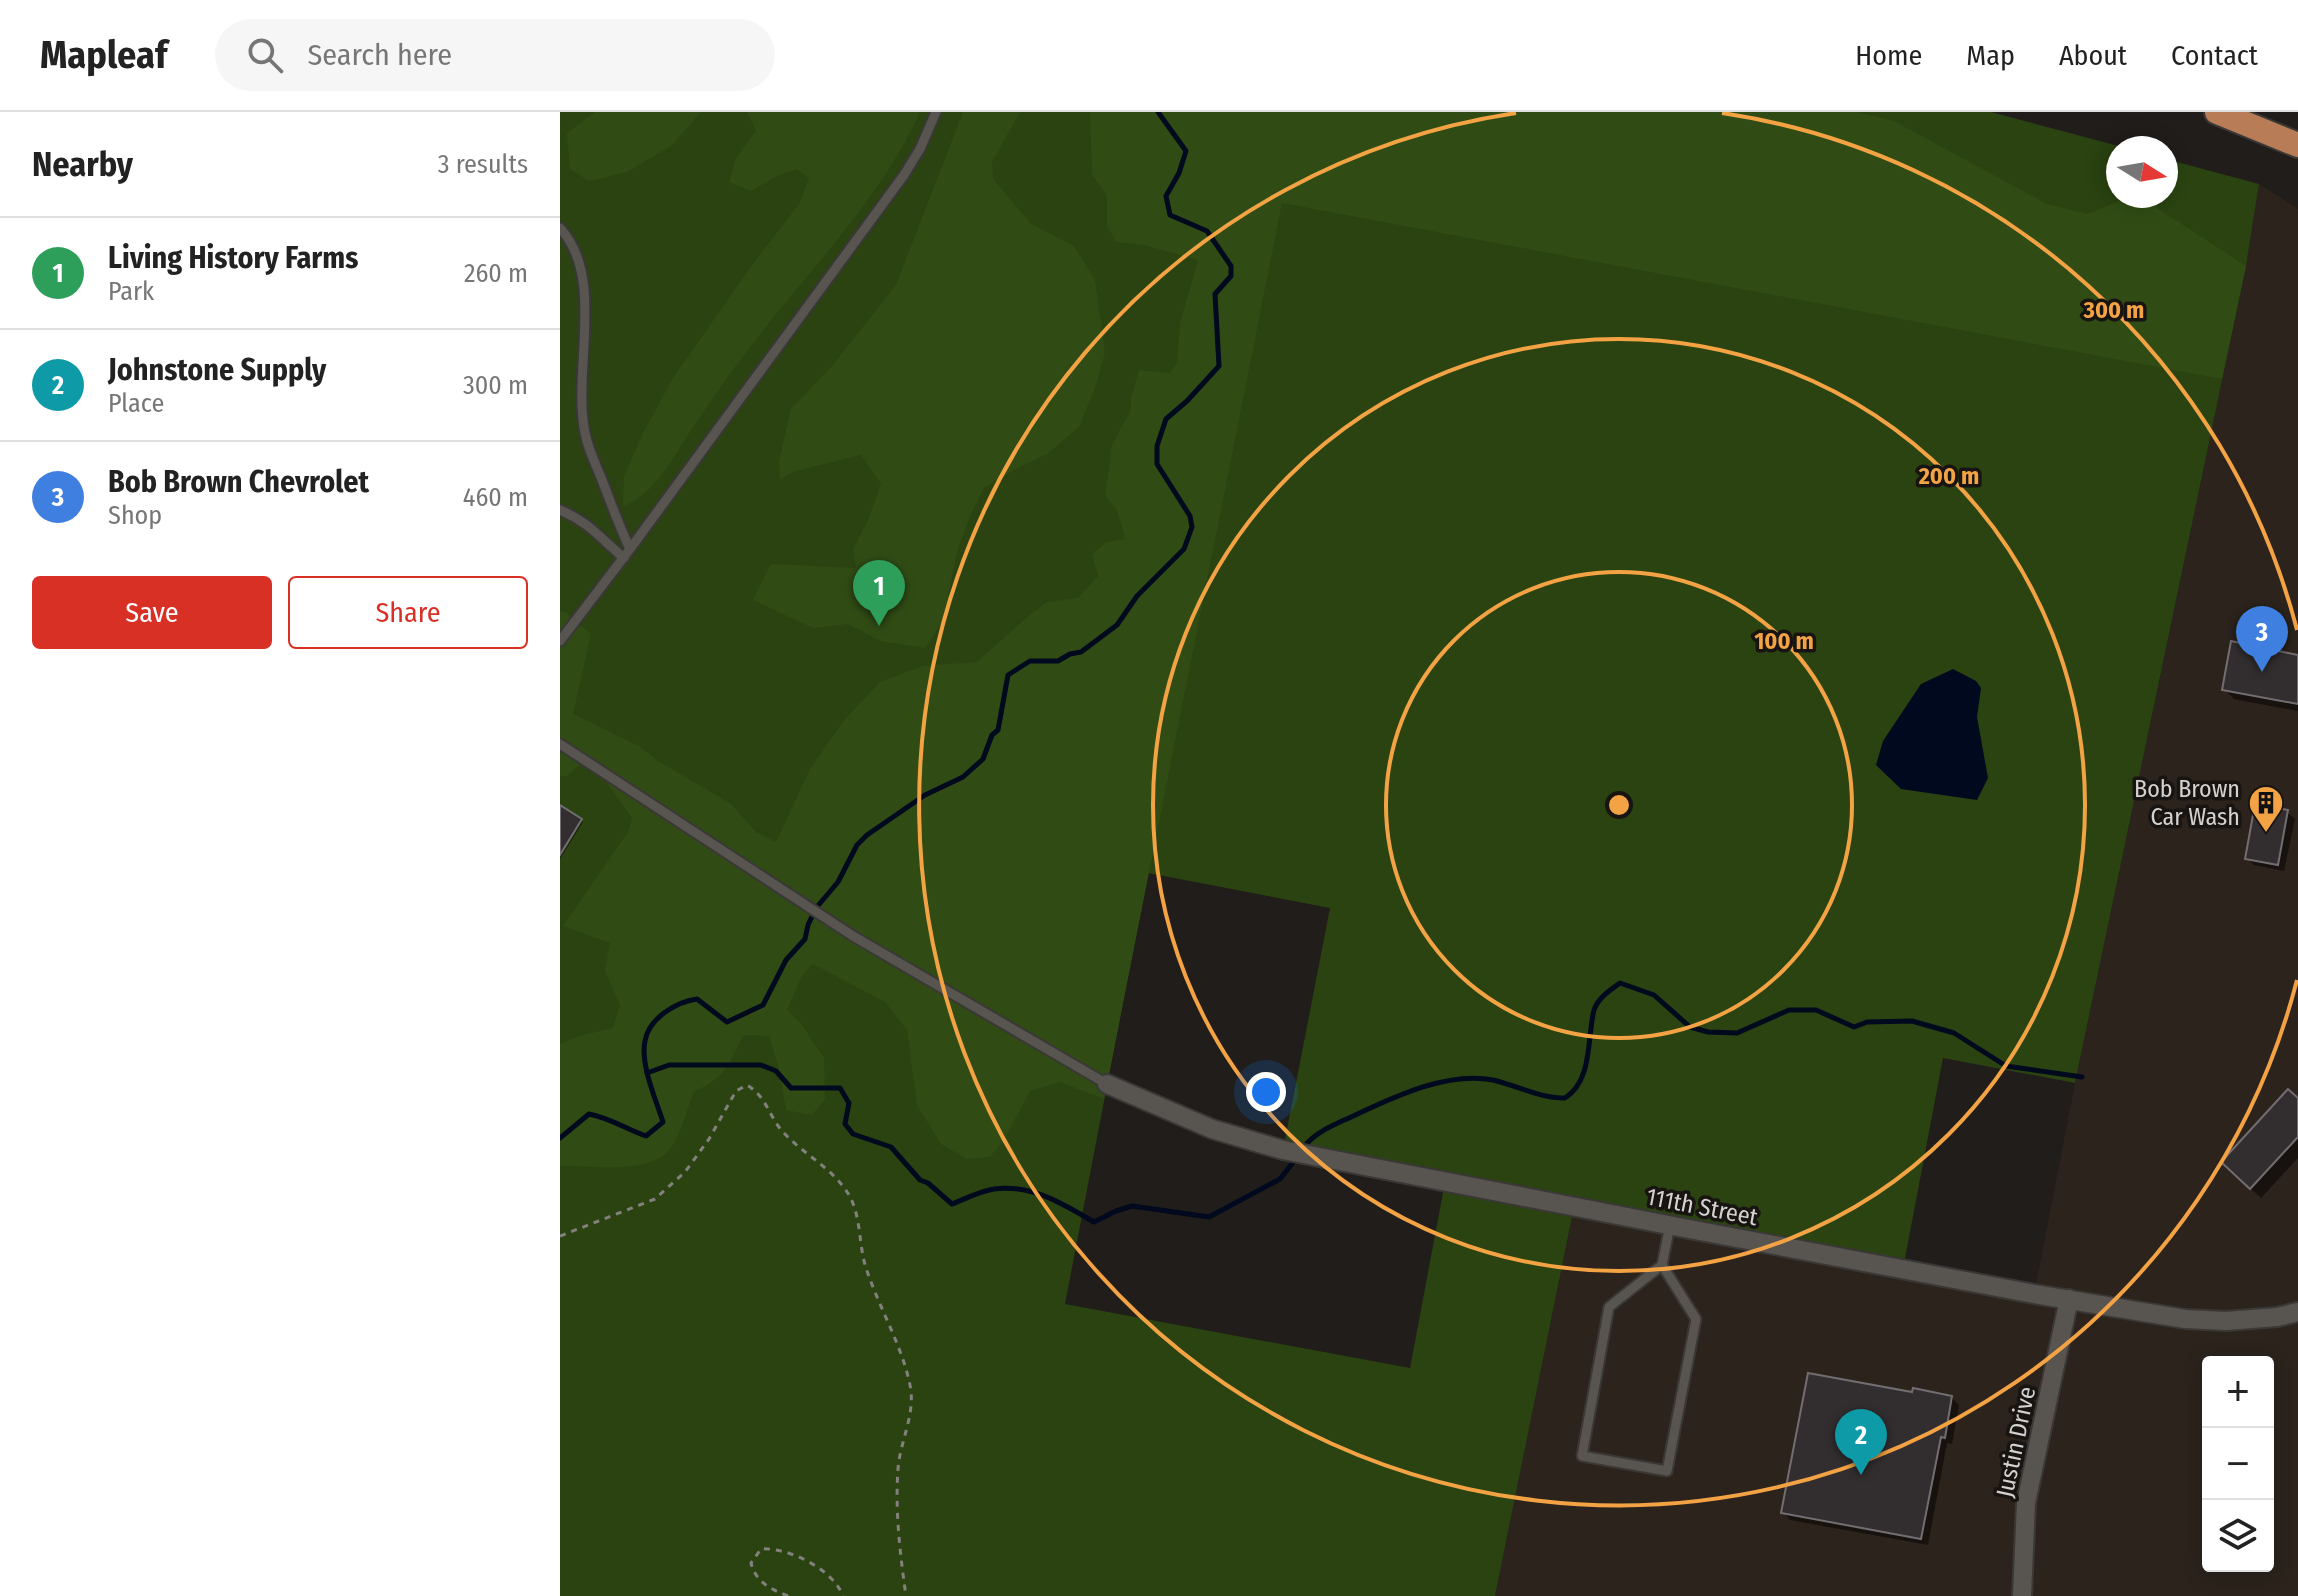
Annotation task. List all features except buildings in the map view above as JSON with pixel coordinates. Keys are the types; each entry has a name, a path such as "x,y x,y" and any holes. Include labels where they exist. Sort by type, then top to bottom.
{"highway":[{"path":"2217,112 2298,145"}],"street":[{"name":"111th Street","path":"1107,1084 1212,1129 1283,1150 1670,1225 2185,1319 2226,1321 2298,1312"},
{"name":"Justin Drive","path":"2022,1596 2026,1503 2069,1299"}],"lane":[{"path":"560,641 904,175 920,149 936,112"},
{"path":"560,228 578,255 583,275 585,317 581,368 585,432 627,554"},
{"path":"560,510 577,517 599,533 609,546 627,554"},
{"path":"560,744 853,936 1107,1084"},
{"path":"1662,1265 1696,1319 1667,1471 1582,1456 1609,1307 1662,1265 1670,1225"}],"path":[{"path":"560,1236 655,1199 685,1172 709,1139 736,1091 747,1085 759,1092 781,1131 834,1176 849,1196 857,1214 866,1269 910,1386 910,1416 898,1464 896,1502 906,1596"},
{"path":"788,1596 773,1591 754,1576 751,1563 761,1549 773,1548 808,1562 828,1576 843,1596"}],"shaded area":[{"path":"2259,184 2298,209 2298,1596 1495,1596 1574,1207 2034,1294 2075,1083 2246,266"}],"green space":[{"path":"560,112 1991,112 2106,143 2106,208 2178,208 2178,162 2259,184 2246,266 2075,1083 1943,1058 1903,1269 1574,1207 1495,1596 560,1596","holes":["1148,873 1330,908 1283,1150 1445,1182 1410,1368 1065,1304"]},
{"path":"595,112 701,112 671,146 627,172 589,181 570,169 567,133"},
{"path":"747,112 920,112 884,177 862,208 744,355 662,474 645,493 623,506 624,476 673,378 799,204 809,178 797,169 751,191 729,182 736,158 756,131"},
{"path":"963,112 1020,112 992,162 993,179 1030,223 1074,246 1095,280 1105,353 1096,385 1079,427 1047,454 984,488 957,552 943,621 925,648 881,641 848,624 813,628 753,600 771,564 856,568 853,549 869,518 881,484 861,455 792,472 780,480 779,461 791,409 832,366 896,285"},
{"path":"1090,112 1856,112 1894,121 2047,204 2088,214 2106,206 2157,208 2246,266 2222,379 1282,203 1104,1099 1060,1082 1030,1091 1004,1140 990,1157 967,1159 941,1144 917,1105 907,1030 885,1002 813,964 802,976 787,1010 800,1022 824,1058 825,1099 812,1115 786,1110 769,1036 743,1035 720,1075 694,1092 676,1139 664,1155 651,1162 621,1167 560,1166 560,1044 613,1028 620,1005 605,971 610,943 563,926 628,832 632,818 602,776 582,763 567,776 560,776 560,611 591,634 573,714 639,746 658,761 731,804 757,833 776,842 810,769 845,719 880,682 923,666 977,662 1047,602 1078,598 1098,576 1092,554 1107,542 1125,539 1117,510 1105,496 1112,445 1131,410 1139,370 1170,373 1177,362 1180,323 1198,260 1144,245 1116,242 1107,226 1107,195 1092,175"}],"water":[{"path":"1953,669 1976,681 1981,688 1977,717 1988,778 1977,800 1901,789 1876,765 1883,741 1921,684"}],"waterway":[{"path":"560,1138 589,1114 646,1136 663,1122 644,1050 648,1033 658,1018 672,1008 697,999 727,1022 763,1005 786,960 805,939 816,908 838,882 857,845 925,795 963,777 983,759 992,735 998,730 1008,675 1030,661 1058,661 1081,652 1117,625 1137,596 1184,549 1192,527 1190,516 1157,464 1157,446 1166,419 1219,366 1215,294 1231,276 1231,266 1207,231 1170,215 1166,196 1179,173 1186,151 1158,112"},
{"path":"1304,1147 1319,1133 1338,1123 1420,1088 1457,1079 1493,1080 1537,1094 1565,1098 1574,1090 1585,1070 1594,1010 1605,995 1620,983 1654,995 1690,1027 1708,1032 1737,1033 1789,1010 1816,1010 1854,1027 1867,1022 1912,1021 1954,1033 2006,1066 2082,1077"},
{"path":"647,1073 669,1065 761,1065 776,1071 791,1088 840,1088 849,1103 845,1124 853,1134 891,1147 920,1180 952,1204 983,1191 1008,1188 1047,1197 1094,1222 1132,1206 1209,1217 1280,1179 1295,1160"}],"place":[{"name":"Living History Farms","path":"879,626"},
{"name":"Bob Brown Chevrolet","path":"2262,672"},
{"name":"Bob Brown Car Wash","path":"2266,834"},
{"name":"Johnstone Supply","path":"1861,1475"}]}
